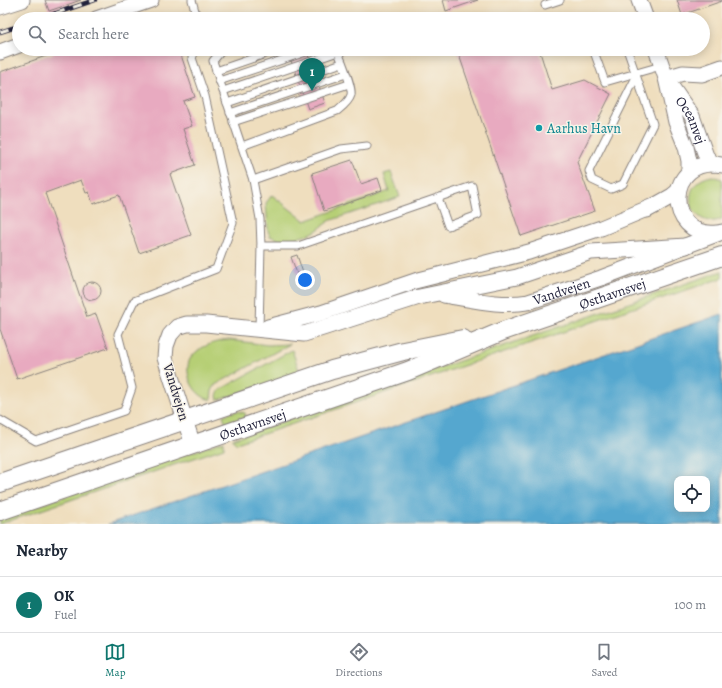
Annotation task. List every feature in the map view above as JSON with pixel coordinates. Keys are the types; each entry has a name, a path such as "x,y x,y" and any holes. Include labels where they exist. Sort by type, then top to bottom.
{"street":[{"path":"0,7 22,0"},
{"path":"116,12 151,0"},
{"path":"639,0 643,12"},
{"path":"0,52 12,48"},
{"name":"Oceanvej","path":"658,56 664,72 676,122 686,147 689,161 689,172"},
{"name":"Oceanvej","path":"664,72 702,74 722,67"},
{"name":"Oceanvej","path":"664,72 692,116 706,156 717,165"},
{"path":"717,165 704,165 689,172 680,184 677,202 680,214 688,224 698,231 710,234 722,232"},
{"name":"Vandvejen","path":"259,329 321,313 415,281 536,250 601,228 656,205 672,196 678,190"},
{"name":"Vandvejen","path":"431,294 503,303 522,303 601,278 722,232"},
{"name":"Vandvejen","path":"193,445 165,358 166,346 170,335 177,327 187,324 196,324 304,334 431,294 517,276 591,252 686,246"},
{"name":"Østhavnsvej","path":"0,510 408,371 503,331 722,256"},
{"name":"Østhavnsvej","path":"0,483 332,370 404,351 503,331"}],"lane":[{"path":"192,0 195,12"},
{"path":"545,5 560,0"},
{"path":"0,420 36,441 124,410 132,388 118,334 134,301 216,269 233,223 205,96 192,58 193,56"},
{"path":"217,56 213,61 253,180 260,219 261,246 259,329"},
{"path":"216,71 260,56"},
{"path":"219,81 294,56"},
{"path":"223,92 323,56"},
{"path":"242,146 337,111 346,103 351,94 346,74 339,56"},
{"path":"596,56 605,82 635,75 664,72"},
{"path":"628,56 653,124 623,184 611,189 592,180 589,171 635,75"},
{"path":"227,103 342,63"},
{"path":"230,113 346,74"},
{"path":"233,122 349,84"},
{"path":"253,180 340,149 367,146"},
{"path":"261,246 298,246 472,186 478,215 448,226 438,198"}],"green space":[{"path":"391,172 400,197 329,221 308,235 292,239 279,240 270,236 268,231 266,203 272,195 305,221 389,191 384,174"},
{"path":"712,176 722,179 722,219 711,221 702,219 696,213 692,205 691,196 693,188 700,180"},
{"path":"722,271 722,278 237,443 232,439"},
{"path":"229,340 268,345 290,344 215,385 212,391 211,400 203,397 195,389 188,374 188,364 190,359 197,351 207,345"},
{"path":"292,350 300,373 218,400 217,394 221,389"},
{"path":"237,411 245,413 246,417 226,425 223,415"},
{"path":"224,441 224,448 0,524 0,519"}],"water":[{"path":"722,314 722,524 108,524"}],"building":[{"path":"45,0 81,0 49,11"},
{"path":"443,0 478,0 446,11"},
{"path":"677,0 722,0 691,12 681,12"},
{"path":"46,56 181,56 195,97 183,101 192,126 183,129 195,165 170,174 191,235 139,253 119,195 93,204 89,192 86,193 81,180 45,193 87,317 96,314 108,348 17,379 0,329 0,72"},
{"path":"289,56 308,56 325,103 308,109"},
{"name":"Aarhus Havn","path":"459,56 541,56 552,90 585,80 611,94 577,162 595,211 521,236"},
{"path":"352,160 361,184 378,178 382,190 324,211 312,173"},
{"path":"297,255 308,288 303,290 291,257"},
{"path":"88,282 96,282 101,287 99,298 96,300 88,300 83,295 83,287"}],"railway":[{"path":"60,12 95,0"},
{"path":"0,32 12,28"}],"place":[{"name":"OK","path":"312,91"},
{"name":"Aarhus Havn","path":"539,128"}]}
